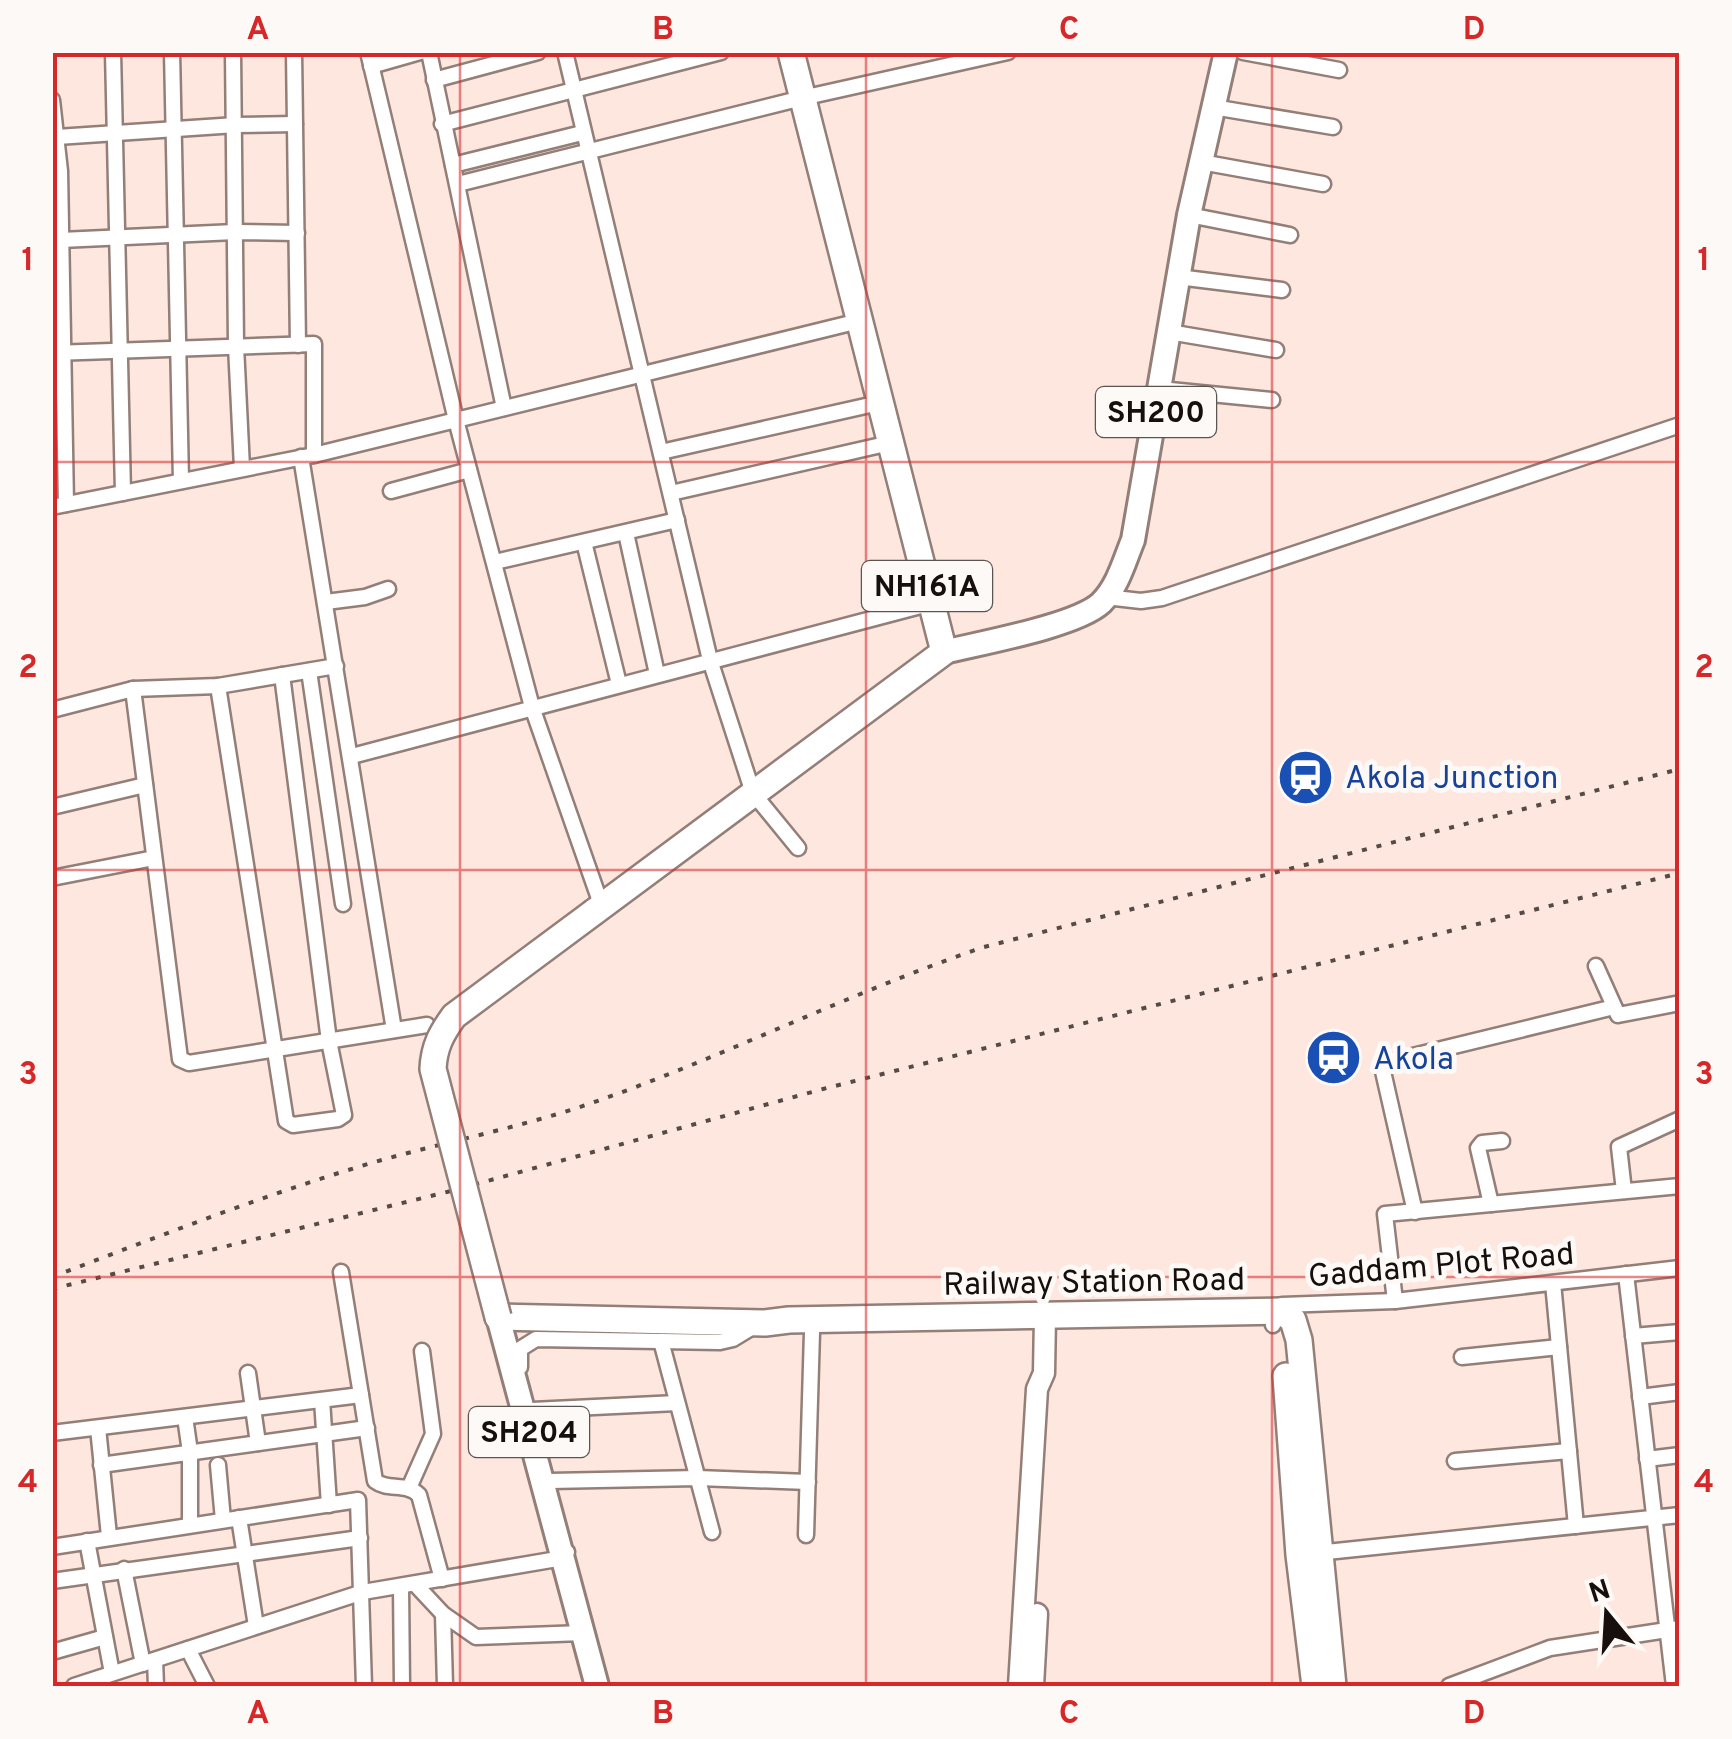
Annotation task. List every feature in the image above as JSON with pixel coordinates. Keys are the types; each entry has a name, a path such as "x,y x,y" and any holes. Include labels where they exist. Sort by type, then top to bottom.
{"highway":[{"name":"NH161A","path":"498,1317 432,1070 440,1035 454,1016 944,652 791,52"},
{"name":"Railway Station Road","path":"498,1317 730,1324 789,1320 1293,1320 1299,1340 1314,1686"},
{"name":"Railway Station Road","path":"762,1323 789,1332 812,1332 1045,1322"},
{"name":"Railway Station Road","path":"1309,1554 1333,1686"}],"main road":[{"name":"SH200","path":"1106,596 1115,585 1133,540 1189,215 1226,52"},
{"path":"944,652 1048,627 1098,606 1106,596"},
{"name":"SH204","path":"498,1317 598,1686"}],"street":[{"path":"113,52 123,494"},
{"path":"172,52 180,481"},
{"path":"233,52 236,346 242,468"},
{"path":"294,52 298,345"},
{"path":"420,52 369,59 456,420 532,707 598,910"},
{"path":"429,52 504,408"},
{"path":"434,80 538,52"},
{"path":"564,52 710,660 753,793 798,848"},
{"path":"442,124 721,52"},
{"path":"458,184 802,98 1008,52"},
{"path":"1243,52 1339,70"},
{"path":"52,100 60,240 59,505 308,456 860,321"},
{"path":"1213,107 1333,127"},
{"path":"57,137 295,124"},
{"path":"453,166 582,133"},
{"path":"1201,162 1323,184"},
{"path":"1189,215 1290,234"},
{"path":"60,240 297,233"},
{"path":"1178,277 1282,290"},
{"path":"1169,332 1276,350"},
{"path":"57,352 314,344 308,456 326,602 394,1030"},
{"path":"1160,389 1272,400"},
{"path":"661,452 879,403"},
{"path":"1106,596 1141,601 1162,598 1680,425"},
{"path":"671,493 890,443"},
{"path":"391,491 470,470"},
{"path":"495,562 677,520"},
{"path":"626,532 658,674"},
{"path":"584,542 619,684"},
{"path":"326,602 388,590"},
{"path":"352,756 932,603"},
{"path":"52,710 133,689 218,686 336,666"},
{"path":"309,672 343,904"},
{"path":"218,686 286,1121 293,1125 338,1119 344,1115 329,1041 282,676"},
{"path":"133,689 180,1060 189,1063 427,1026"},
{"path":"52,807 145,786"},
{"path":"52,878 154,858"},
{"path":"1596,966 1620,1015 1680,1002"},
{"path":"1415,1212 1384,1062 1614,1007"},
{"path":"1624,1191 1620,1147 1680,1120"},
{"path":"1491,1204 1478,1148 1482,1143 1502,1141"},
{"path":"1395,1301 1385,1214 1680,1186"},
{"name":"Gaddam Plot Road","path":"1277,1318 1282,1306 1395,1301 1680,1268"},
{"path":"341,1272 377,1484"},
{"path":"1626,1274 1652,1518 1672,1629 1674,1686"},
{"path":"1553,1282 1576,1526"},
{"path":"1033,1686 1037,1389 1044,1373 1045,1322"},
{"path":"74,1686 363,1592 567,1550 518,1355 529,1340 726,1342 762,1323"},
{"path":"806,1535 812,1332"},
{"path":"1633,1336 1680,1332"},
{"path":"662,1341 712,1532"},
{"path":"1462,1358 1559,1346"},
{"path":"409,1488 433,1434 422,1351"},
{"path":"248,1373 258,1443"},
{"path":"1640,1397 1680,1392"},
{"path":"52,1433 361,1395"},
{"path":"322,1400 329,1505"},
{"path":"532,1410 677,1403"},
{"path":"184,1417 190,1452 190,1525"},
{"path":"98,1428 109,1536"},
{"path":"101,1465 367,1428"},
{"path":"1454,1461 1569,1451"},
{"path":"1647,1459 1680,1454"},
{"path":"218,1466 244,1554 256,1626"},
{"path":"550,1481 698,1478 808,1482"},
{"path":"52,1547 358,1500 377,1484 409,1488 418,1495 442,1578"},
{"path":"358,1500 364,1686"},
{"path":"1309,1554 1680,1514"},
{"path":"52,1580 360,1538"},
{"path":"87,1540 112,1674"},
{"path":"1019,1686 1033,1550"},
{"path":"124,1569 156,1686"},
{"path":"408,1585 468,1633 484,1638 582,1634"},
{"path":"402,1686 408,1585"},
{"path":"443,1614 445,1686"},
{"path":"1449,1686 1550,1648 1672,1629"},
{"path":"52,1652 105,1636"},
{"path":"188,1649 207,1686"}],"railway":[{"path":"52,1277 328,1176 603,1099 984,947 1680,769"},
{"path":"52,1289 447,1192 823,1089 1680,873"}],"place":[{"name":"Akola Junction","path":"1306,777"},
{"name":"Akola","path":"1334,1058"}]}
